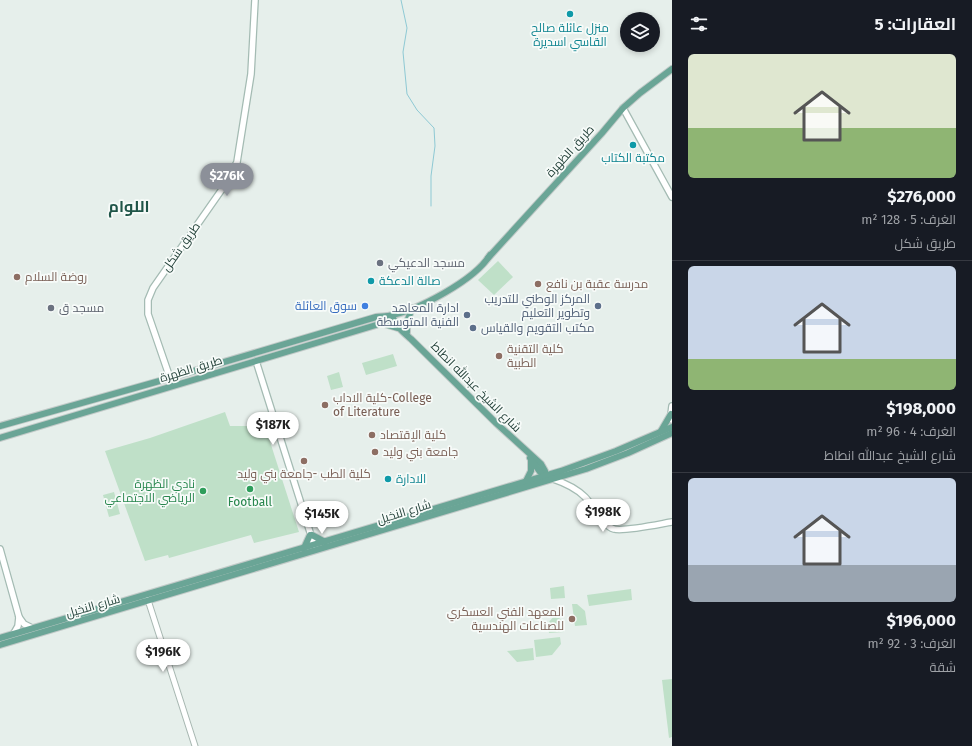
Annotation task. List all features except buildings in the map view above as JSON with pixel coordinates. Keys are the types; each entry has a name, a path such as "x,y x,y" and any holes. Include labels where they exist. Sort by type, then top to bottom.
{"main road":[{"name":"طريق شكل","path":"170,378 149,320 147,309 148,300 153,288 230,178 237,162 251,74 255,0"},
{"name":"طريق الظهرة","path":"0,426 170,378 376,317 389,316 412,308 446,291 468,275 490,255 623,108 672,69"},
{"path":"623,108 672,197"},
{"path":"407,332 407,322 412,308"},
{"name":"طريق الظهرة","path":"0,438 381,322 389,316"},
{"name":"شارع الشيخ عبدالله انطاط","path":"389,316 399,328 496,424 543,466"},
{"name":"شارع الشيخ عبدالله انطاط","path":"389,316 407,332 411,339"},
{"path":"381,322 399,328"},
{"path":"256,361 315,547"},
{"path":"660,432 671,417 672,406"},
{"name":"شارع النخيل","path":"0,645 148,601 315,547 545,478 616,451 672,427"},
{"path":"553,479 606,462 672,433"},
{"name":"شارع الشيخ عبدالله انطاط","path":"525,450 545,478 564,482 579,492 606,524 613,529 672,522"},
{"path":"526,481 532,471 531,460"},
{"path":"543,466 551,470 561,471"},
{"path":"543,466 545,478"},
{"name":"شارع النخيل","path":"0,638 304,548 315,547 325,542 526,481 545,478"},
{"path":"311,535 325,542"},
{"path":"304,548 311,535"},
{"path":"0,549 19,617 24,624 32,628"},
{"path":"14,634 18,626 19,617"}],"street":[{"path":"146,594 195,746"}],"green space":[{"path":"498,261 513,277 494,295 478,280"},
{"path":"393,354 397,366 366,375 362,363"},
{"path":"339,372 343,387 331,390 327,376"},
{"name":"نادي الظهرة الرياضي الاجتماعي","path":"225,412 230,426 265,426 299,532 254,543 251,535 169,558 168,555 145,561 105,451 150,438"},
{"path":"114,492 120,514 109,517 103,495"},
{"path":"564,586 565,598 551,599 550,588"},
{"path":"631,589 632,600 589,606 587,595"},
{"path":"572,604 577,604 585,611 587,625 575,626"},
{"path":"555,615 563,621 564,632 549,633 548,623"},
{"path":"560,637 561,644 552,655 536,657 534,640"},
{"path":"533,648 534,660 517,662 507,651"},
{"path":"672,679 672,737 669,738 662,680"}],"waterway":[{"path":"401,0 407,28 403,52 407,94 417,110 434,128 435,146 431,176 431,206"}],"place":[{"name":"منزل عائلة صالح القاسي اسديرة","path":"570,14"},
{"name":"مكتبة الكتاب","path":"633,145"},
{"name":"مسجد الدعيكي","path":"380,263"},
{"name":"روضة السلام","path":"17,277"},
{"name":"صالة الدعكة","path":"371,281"},
{"name":"مدرسة عقبة بن نافع","path":"538,284"},
{"name":"سوق العائلة","path":"365,306"},
{"name":"المركز الوطني للتدريب وتطوير التعليم","path":"598,306"},
{"name":"مسجد ق","path":"51,308"},
{"name":"ادارة المعاهد الفنية المتوسطة","path":"467,315"},
{"name":"مكتب التقويم والقياس","path":"473,328"},
{"name":"كلية التقنية الطبية","path":"499,356"},
{"name":"كلية الاداب-College of Literature","path":"325,405"},
{"name":"كلية الإقتصاد","path":"372,435"},
{"name":"جامعة بني وليد","path":"375,452"},
{"name":"كلية الطب -جامعة بني وليد","path":"304,461"},
{"name":"ِالادارة","path":"388,479"},
{"name":"Football","path":"250,489"},
{"name":"نادي الظهرة الرياضي الاجتماعي","path":"203,491"},
{"name":"المعهد الفني العسكري للصناعات الهندسية","path":"572,619"}],"district":[{"name":"اللوام","path":"129,206"}]}
